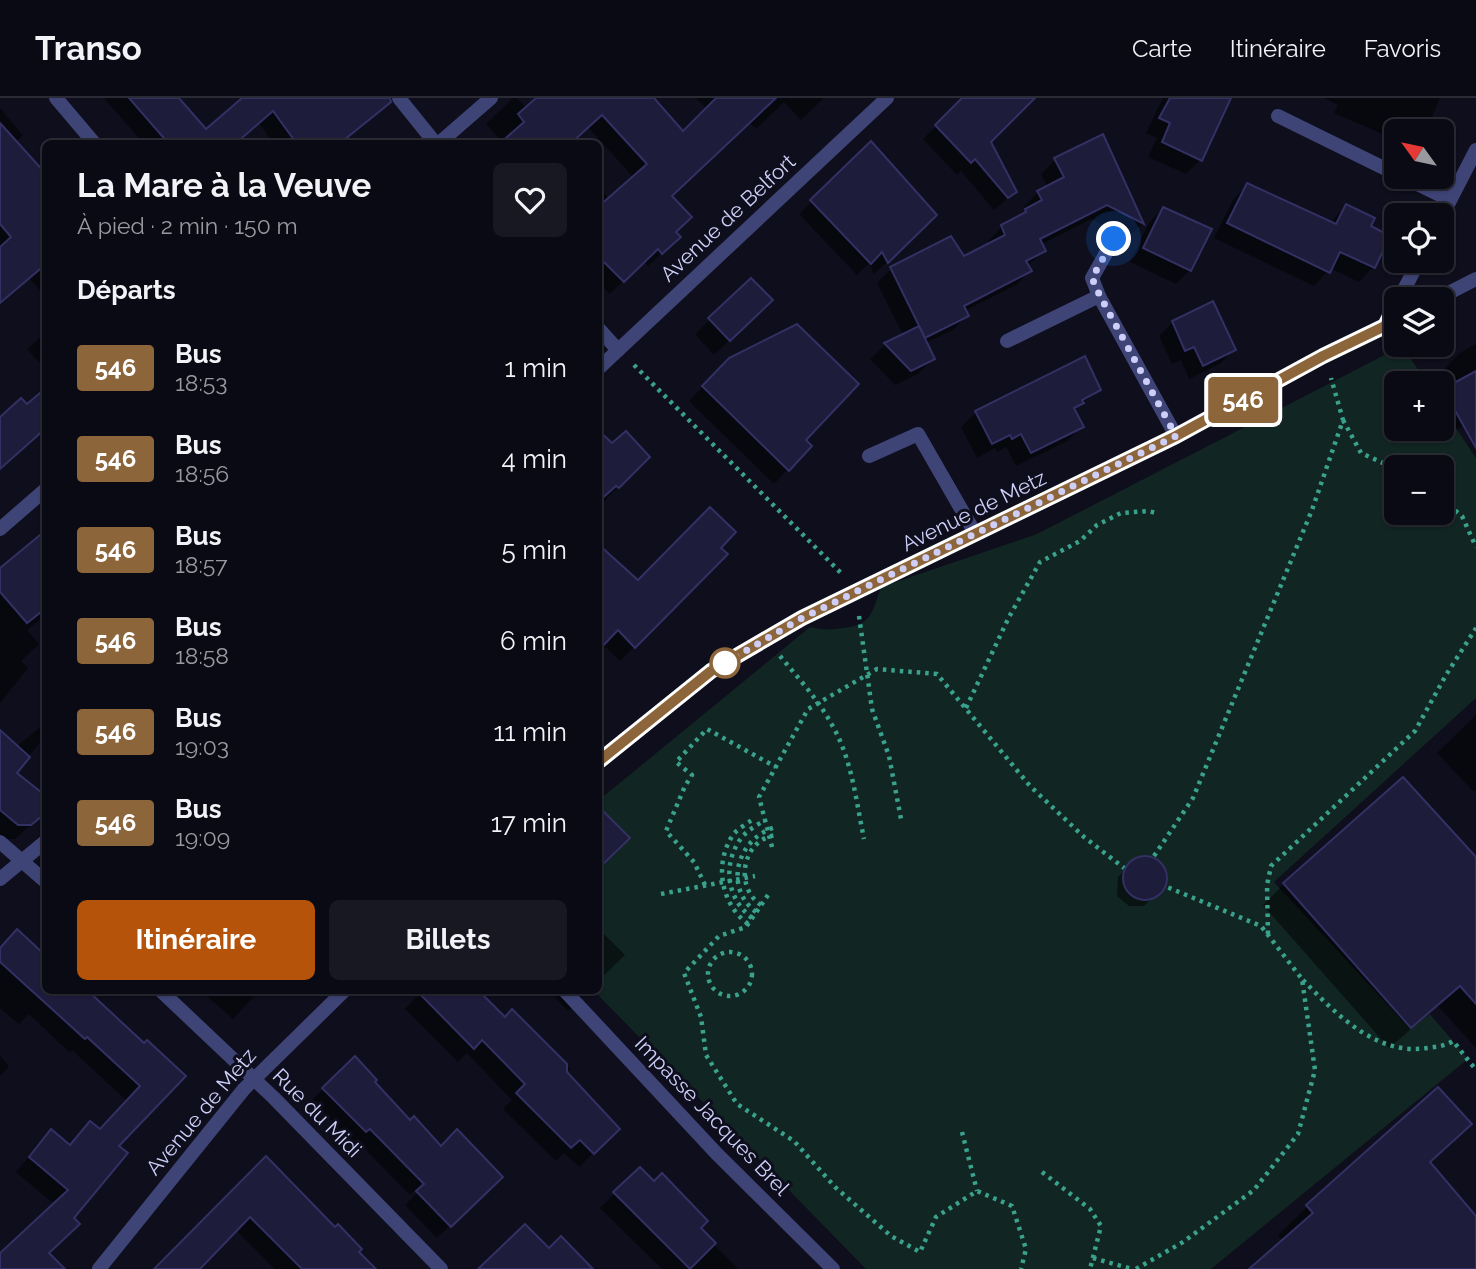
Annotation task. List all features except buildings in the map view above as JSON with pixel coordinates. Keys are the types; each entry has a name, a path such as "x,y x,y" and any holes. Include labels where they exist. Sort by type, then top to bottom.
{"street":[{"path":"56,98 92,140"},
{"path":"399,98 434,140"},
{"path":"442,140 491,98"},
{"name":"Avenue de Belfort","path":"602,365 887,98"},
{"path":"1278,116 1384,168"},
{"path":"1448,203 1476,150"},
{"path":"1428,189 1450,200"},
{"path":"1114,239 1092,278 1176,436"},
{"path":"1454,290 1476,279"},
{"path":"1007,341 1100,296"},
{"name":"Avenue de Metz","path":"602,759 711,671 802,618 1176,436 1323,356 1384,326"},
{"path":"602,332 618,350"},
{"path":"869,456 918,434 975,533"},
{"path":"0,529 42,492"},
{"path":"0,842 42,878"},
{"path":"0,879 42,844"},
{"name":"Rue du Midi","path":"164,994 254,1079 441,1269"},
{"name":"Avenue de Metz","path":"99,1269 254,1079 341,994"},
{"name":"Impasse Jacques Brel","path":"568,994 717,1154 833,1269"}],"path":[{"path":"618,350 858,590 859,626 872,709 889,756 901,819"},
{"path":"1323,356 1343,420 1361,453 1384,463"},
{"path":"1154,856 1193,799 1312,510 1343,420"},
{"path":"1454,510 1461,516 1476,547"},
{"path":"965,708 999,637 1040,562 1080,541 1097,526 1121,513 1156,513"},
{"path":"1268,934 1266,885 1270,866 1415,731 1476,628"},
{"path":"778,652 819,703 834,727 851,774 864,839"},
{"path":"772,847 759,797 808,709 877,669 937,674 1030,786 1084,837 1124,868"},
{"path":"705,885 694,862 666,831 692,775 676,762 708,729 776,767"},
{"path":"748,924 734,912 724,891 722,875 723,861 731,838 752,820"},
{"path":"752,918 741,907 729,881 729,871 734,850 748,831 765,820"},
{"path":"756,912 744,901 737,879 739,864 749,842 768,829 776,827"},
{"path":"761,905 752,896 745,878 746,860 759,841 777,835"},
{"path":"661,894 755,876"},
{"path":"1167,887 1261,926 1302,979 1346,1021 1372,1038 1414,1050 1447,1045 1452,1041 1476,1070"},
{"path":"768,895 746,927 719,936 684,973 701,1017 706,1055 737,1104 794,1141 835,1187 891,1236 920,1252 936,1217 977,1191"},
{"path":"723,953 743,956 751,968 750,983 739,994 724,995 712,987 708,980 709,967 713,960 723,953"},
{"path":"1093,1258 1134,1269 1183,1242 1254,1190 1298,1134 1315,1070 1302,979"},
{"path":"962,1132 977,1191"},
{"path":"1042,1172 1090,1209 1101,1226 1090,1269"},
{"path":"977,1191 1012,1206 1026,1249 1021,1269"}],"green space":[{"path":"1384,355 1409,357 1419,371 1384,371 1384,441 1454,441 1454,425 1476,458 1476,698 1274,882 1410,1029 1430,1014 1468,1059 1211,1269 866,1269 597,994 602,994 602,798 810,627 834,629 860,624 870,616 881,587 1037,534"}],"bus line":[{"name":"546","path":"602,759 711,671 802,618 1176,436 1323,356 1384,326"}],"route":[{"path":"725,663 802,618 1176,436 1092,278 1114,239"}]}
